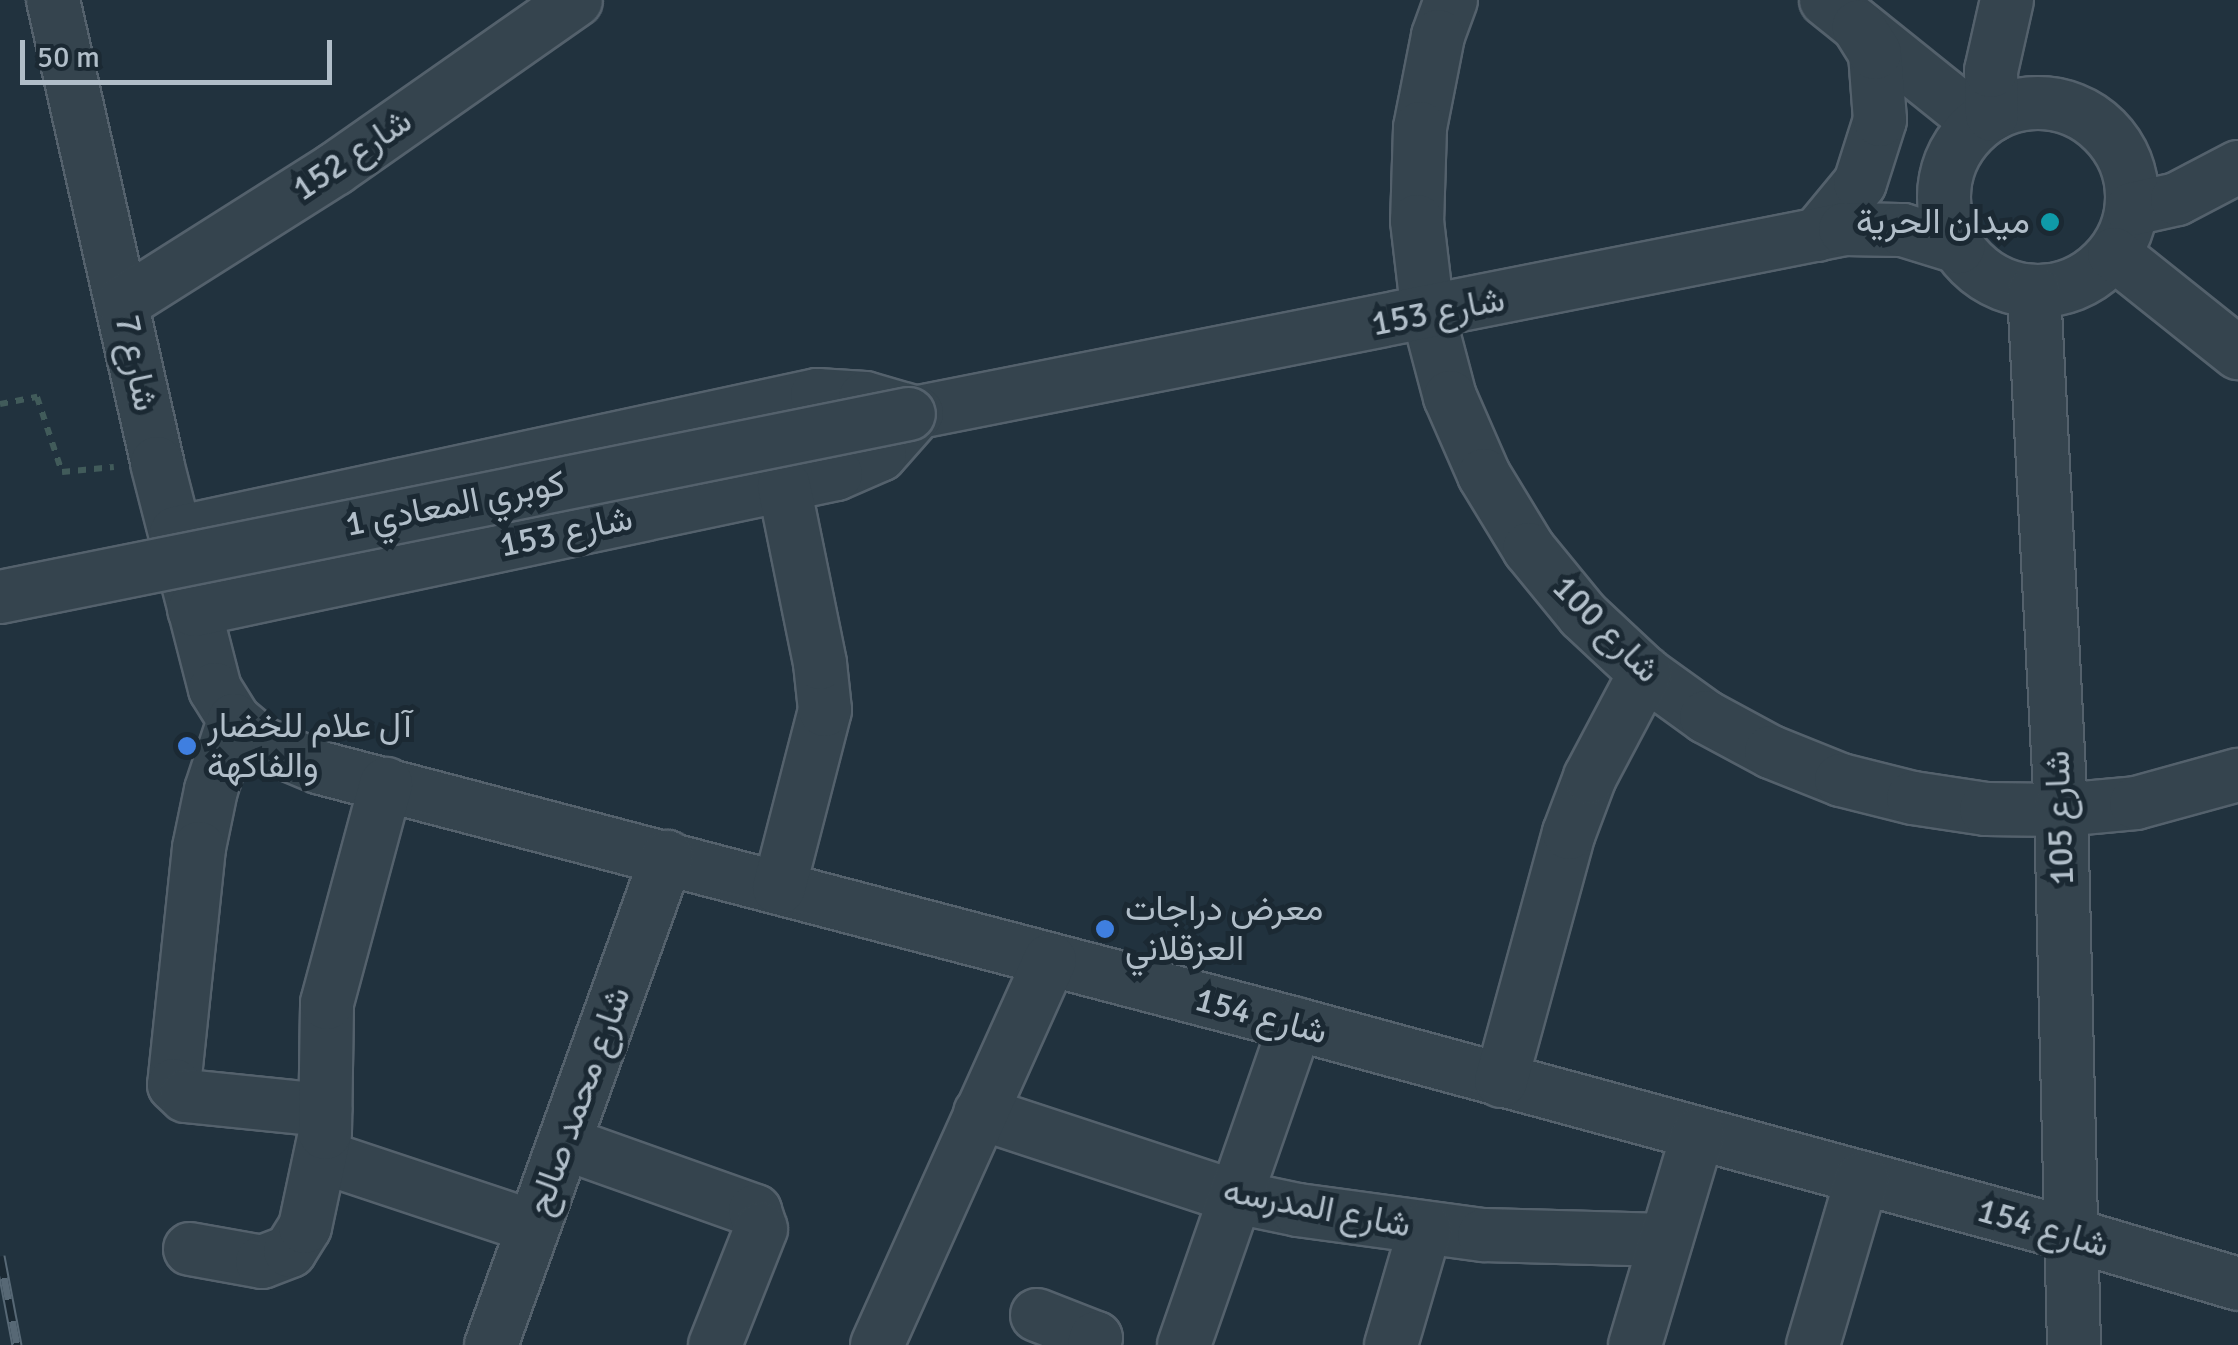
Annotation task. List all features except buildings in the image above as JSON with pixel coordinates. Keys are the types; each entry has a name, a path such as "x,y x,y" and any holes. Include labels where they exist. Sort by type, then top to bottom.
{"street":[{"name":"شارع 7","path":"52,0 194,610 215,688 234,720"},
{"name":"شارع 152","path":"123,303 335,169 576,0"},
{"name":"شارع 100","path":"1451,0 1438,36 1420,128 1417,222 1428,314 1450,397 1484,476 1528,549 1582,615 1645,674 1706,717 1771,752 1840,780 1912,798 1986,809 2061,810 2136,802 2238,774"},
{"path":"1986,119 1991,71 2006,0"},
{"path":"1842,14 1986,119"},
{"path":"1816,235 1860,183 1880,120 1875,53 1842,14"},
{"path":"2238,167 2123,232 2078,283 2034,292 1990,279 1958,247 1944,204 1945,181 1962,140 1986,119 2018,104 2048,104 2077,112 2102,128 2126,165 2123,232 2238,353"},
{"name":"شارع 153","path":"176,534 817,395 865,398 913,413 1816,235 1874,228 1903,230 1958,247"},
{"name":"شارع 105","path":"2034,292 2061,810 2074,1235 2070,1342"},
{"name":"شارع 153","path":"194,610 784,486 860,466 880,454 913,413"},
{"name":"كوبري المعادي 1","path":"0,596 913,413"},
{"path":"779,888 824,710 820,663 784,486"},
{"path":"1501,1081 1569,833 1590,777 1645,674"},
{"path":"234,720 199,848 174,1081 182,1095 324,1134 534,1227"},
{"name":"شارع 154","path":"234,720 261,742 288,756 386,784 1296,1024 2074,1235 2238,1284"},
{"path":"190,1248 262,1262 290,1252 305,1227 324,1134 326,1003 386,784"},
{"name":"شارع محمد صالح","path":"491,1345 667,857"},
{"path":"877,1345 1050,960"},
{"path":"1184,1345 1296,1024"},
{"name":"شارع المدرسه","path":"980,1113 1236,1197 1424,1229 1544,1239 1666,1240"},
{"path":"1635,1345 1698,1134"},
{"path":"564,1143 755,1211 761,1229 715,1345"},
{"path":"1813,1345 1862,1178"},
{"path":"1391,1345 1424,1229"},
{"path":"1036,1316 1096,1338 1094,1345"}],"path":[{"path":"0,404 37,397 62,472 157,463"}],"railway":[{"path":"0,1256 17,1345"}],"place":[{"name":"ميدان الحرية","path":"2050,222"},
{"name":"آل علام للخضار والفاكهة","path":"187,746"},
{"name":"معرض دراجات العزقلاني","path":"1105,929"}]}
